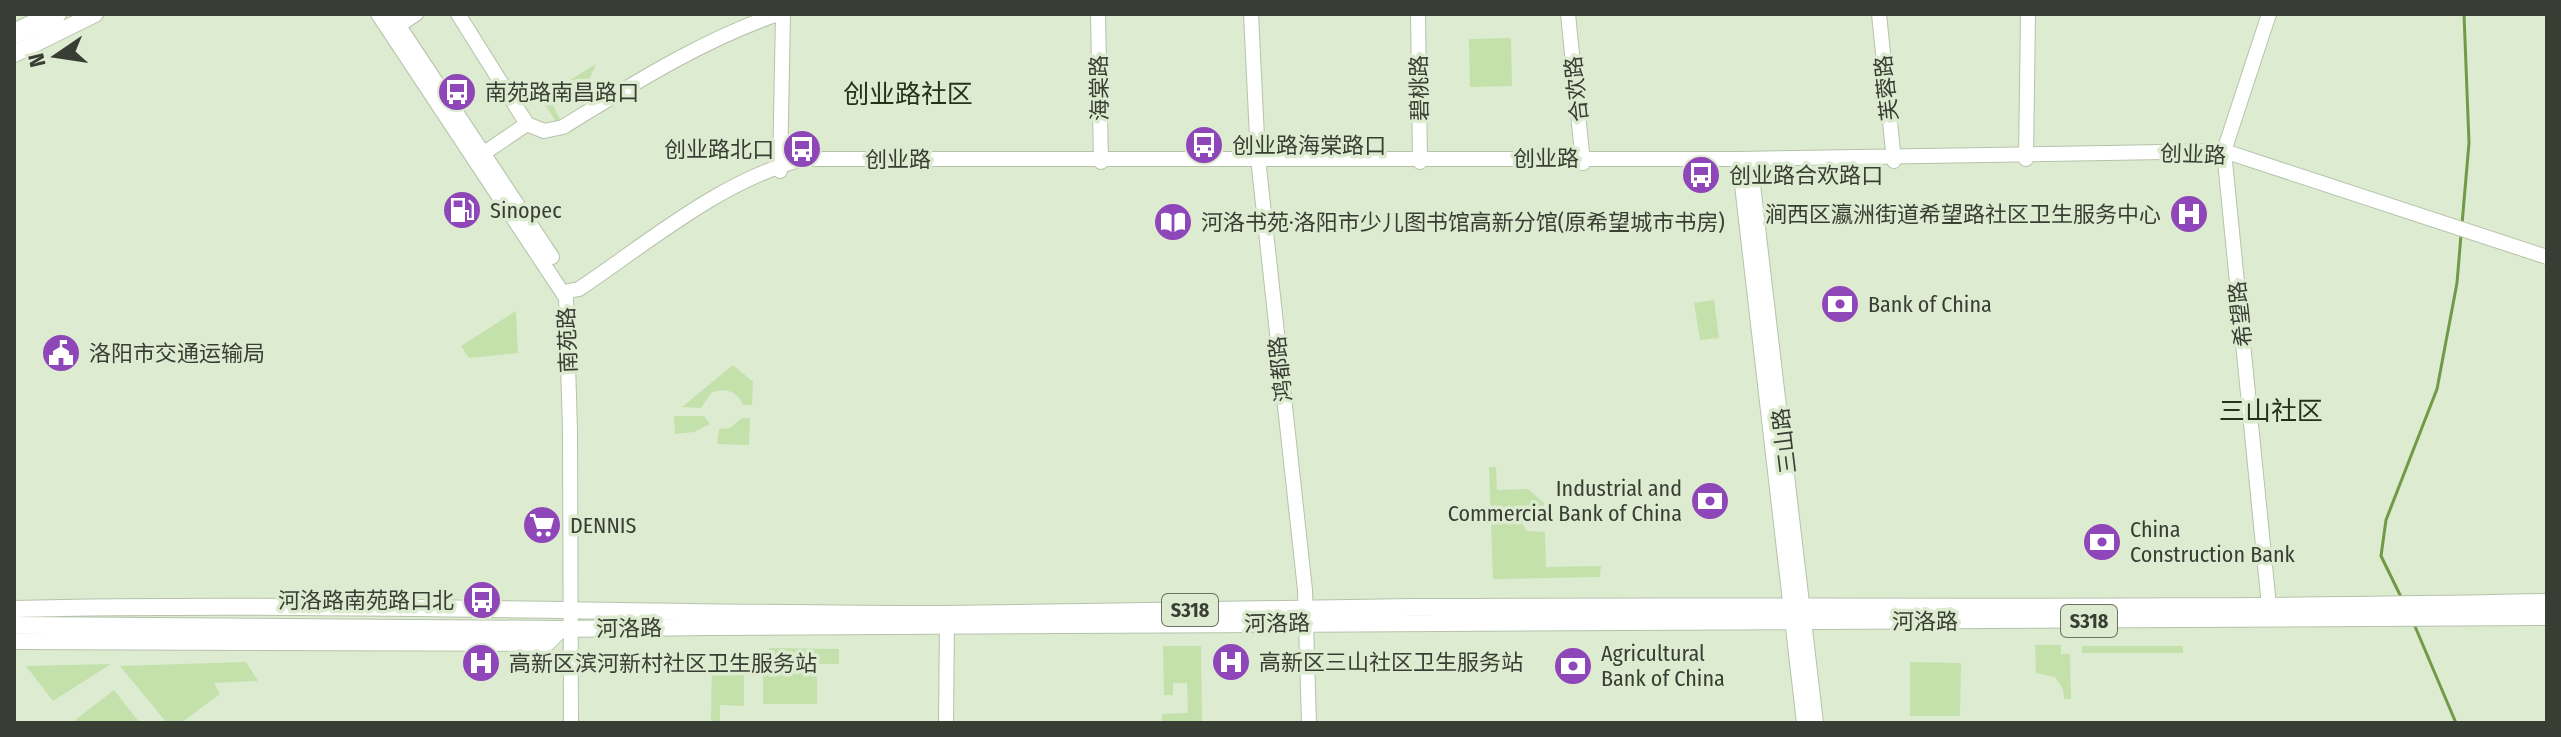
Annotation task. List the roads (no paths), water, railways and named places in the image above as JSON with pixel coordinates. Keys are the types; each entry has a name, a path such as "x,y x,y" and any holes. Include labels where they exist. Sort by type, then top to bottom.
{"highway":[{"path":"14,20 27,14"},
{"path":"14,34 56,14"}],"main road":[{"path":"14,54 95,14"},
{"name":"河洛路","path":"14,611 227,606 502,610 571,622 1798,614 2269,603 2547,602"},
{"name":"河洛路","path":"435,629 502,610"},
{"path":"14,611 435,629"},
{"name":"河洛路","path":"1798,614 2270,621 2547,617"},
{"name":"河洛路","path":"14,641 435,629 547,643 571,622"},
{"path":"14,625 435,629"}],"street":[{"name":"南苑路","path":"378,14 569,295"},
{"path":"395,22 416,14"},
{"path":"458,14 527,124 544,131 563,127 679,56 727,32 781,14 779,168"},
{"name":"海棠路","path":"1098,14 1101,160"},
{"name":"鸿都路","path":"1251,14 1259,160 1307,616 1309,723"},
{"name":"碧桃路","path":"1418,14 1420,160"},
{"name":"合欢路","path":"1568,14 1583,161"},
{"name":"芙蓉路","path":"1879,14 1894,159"},
{"path":"2026,157 2028,14"},
{"name":"希望路","path":"2266,15 2224,154 2270,621"},
{"name":"南苑路","path":"395,22 484,153 569,295 571,723"},
{"path":"484,153 527,124"},
{"name":"创业路","path":"569,295 729,194 803,159 1745,161 2224,154 2547,260"},
{"name":"三山路","path":"1745,161 1798,614 1816,723"},
{"name":"三山路","path":"1798,614 1804,723"},
{"path":"946,723 947,620"},
{"name":"南苑路","path":"571,622 578,723"}],"waterway":[{"path":"2462,224 2469,143 2464,14"},
{"path":"2402,599 2381,556 2386,520 2437,389 2457,283 2461,235"},
{"path":"2414,624 2456,723"}],"place":[{"name":"南苑路南昌路口","path":"457,92"},
{"name":"创业路海棠路口","path":"1204,145"},
{"name":"创业路北口","path":"802,149"},
{"name":"创业路合欢路口","path":"1701,175"},
{"name":"Sinopec","path":"462,210"},
{"name":"涧西区瀛洲街道希望路社区卫生服务中心","path":"2189,214"},
{"name":"河洛书苑·洛阳市少儿图书馆高新分馆(原希望城市书房)","path":"1173,222"},
{"name":"Bank of China","path":"1840,304"},
{"name":"洛阳市交通运输局","path":"61,353"},
{"name":"Industrial and Commercial Bank of China","path":"1710,501"},
{"name":"DENNIS","path":"542,525"},
{"name":"China Construction Bank","path":"2102,542"},
{"name":"河洛路南苑路口北","path":"482,600"},
{"name":"高新区三山社区卫生服务站","path":"1231,662"},
{"name":"高新区滨河新村社区卫生服务站","path":"481,663"},
{"name":"Agricultural Bank of China","path":"1573,666"}],"district":[{"name":"创业路社区","path":"908,94"},
{"name":"三山社区","path":"2271,411"}]}
